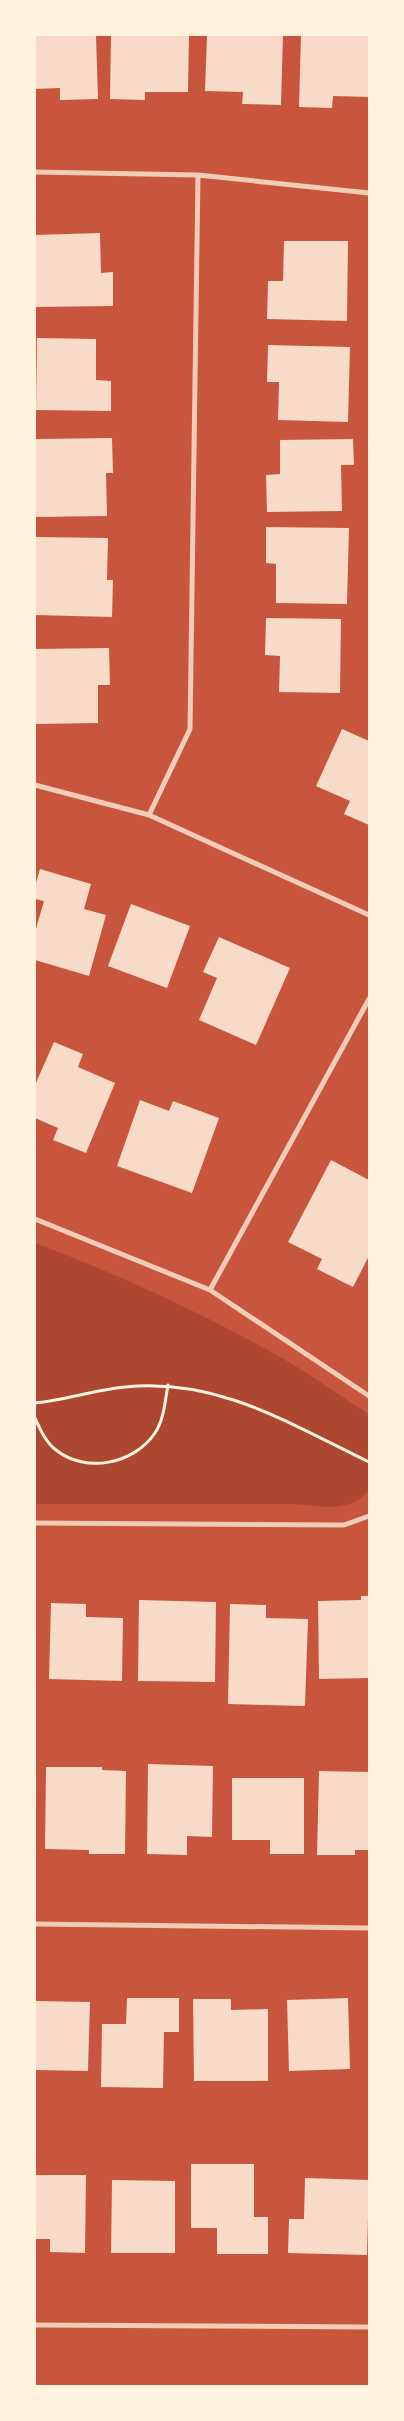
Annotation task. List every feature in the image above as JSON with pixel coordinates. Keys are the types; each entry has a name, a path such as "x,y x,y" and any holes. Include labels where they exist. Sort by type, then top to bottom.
{"street":[{"path":"35,172 198,175 369,193"},
{"path":"149,815 190,729 198,175"},
{"path":"35,785 149,815 369,915"},
{"path":"210,1290 369,999"},
{"path":"35,1219 210,1290 369,1396"},
{"path":"35,1524 344,1525 369,1516"},
{"path":"35,1924 369,1928"},
{"path":"35,2325 369,2327"}],"path":[{"path":"35,1402 126,1386 168,1385 203,1389 235,1399 274,1415 369,1462"},
{"path":"35,1418 48,1443 66,1456 90,1463 114,1461 132,1455 146,1444 156,1432 161,1420 168,1385"}],"shaded area":[{"path":"35,1243 136,1284 201,1315 297,1367 367,1413 369,1417 369,1490 353,1503 334,1507 293,1504 35,1504"}],"building":[{"path":"35,35 96,35 98,99 60,100 60,88 35,89"},
{"path":"111,35 189,35 188,92 145,92 145,100 110,99"},
{"path":"207,35 283,35 281,105 242,104 243,92 205,91"},
{"path":"301,35 369,35 369,97 333,96 332,108 299,107"},
{"path":"100,233 101,273 113,272 113,306 35,307 35,235"},
{"path":"284,241 348,241 347,321 267,319 268,281 283,281"},
{"path":"37,338 96,339 96,380 111,381 111,411 36,410"},
{"path":"268,345 350,347 348,422 278,420 279,382 267,382"},
{"path":"112,438 113,473 106,473 107,516 35,517 35,439"},
{"path":"353,439 354,465 341,465 342,511 267,512 266,475 280,474 280,440"},
{"path":"266,527 349,528 347,604 276,603 276,564 266,563"},
{"path":"35,537 108,538 107,580 113,580 112,617 35,615"},
{"path":"266,618 341,619 340,693 279,692 280,656 265,655"},
{"path":"109,648 110,685 98,685 98,723 35,724 35,649"},
{"path":"342,729 369,741 369,825 344,814 350,801 316,786"},
{"path":"40,869 91,884 84,909 106,915 89,976 35,960 35,932 44,901 35,899 35,886"},
{"path":"131,904 190,926 167,988 108,966"},
{"path":"219,937 290,968 256,1045 199,1020 217,978 203,972"},
{"path":"54,1042 83,1054 78,1067 115,1083 86,1153 53,1140 58,1128 35,1118 35,1085"},
{"path":"140,1100 169,1111 173,1101 219,1118 192,1193 117,1166"},
{"path":"331,1160 369,1180 369,1256 353,1287 317,1269 322,1259 288,1242"},
{"path":"361,1596 369,1596 369,1678 319,1679 318,1601 361,1600"},
{"path":"139,1600 216,1602 215,1682 138,1681"},
{"path":"51,1603 86,1604 86,1617 123,1618 122,1681 49,1679"},
{"path":"230,1604 266,1605 266,1618 308,1619 305,1706 228,1704"},
{"path":"148,1764 213,1766 212,1837 187,1836 187,1855 147,1854"},
{"path":"46,1767 102,1767 102,1770 126,1771 125,1854 89,1854 89,1850 45,1849"},
{"path":"319,1771 369,1772 369,1850 355,1850 355,1855 317,1855"},
{"path":"232,1778 304,1778 304,1854 270,1854 270,1840 232,1840"},
{"path":"127,1998 179,1998 179,2032 164,2032 163,2088 101,2087 102,2024 126,2024"},
{"path":"348,1998 350,2069 289,2071 287,2000"},
{"path":"193,1999 231,1999 231,2010 268,2009 268,2081 194,2081"},
{"path":"35,2001 90,2002 88,2071 35,2070"},
{"path":"191,2164 254,2164 254,2217 268,2217 268,2254 217,2254 217,2228 191,2228"},
{"path":"35,2175 86,2175 85,2253 50,2252 50,2239 35,2239"},
{"path":"305,2178 369,2180 367,2255 288,2253 289,2219 304,2219"},
{"path":"112,2180 175,2181 175,2253 111,2253"}]}
